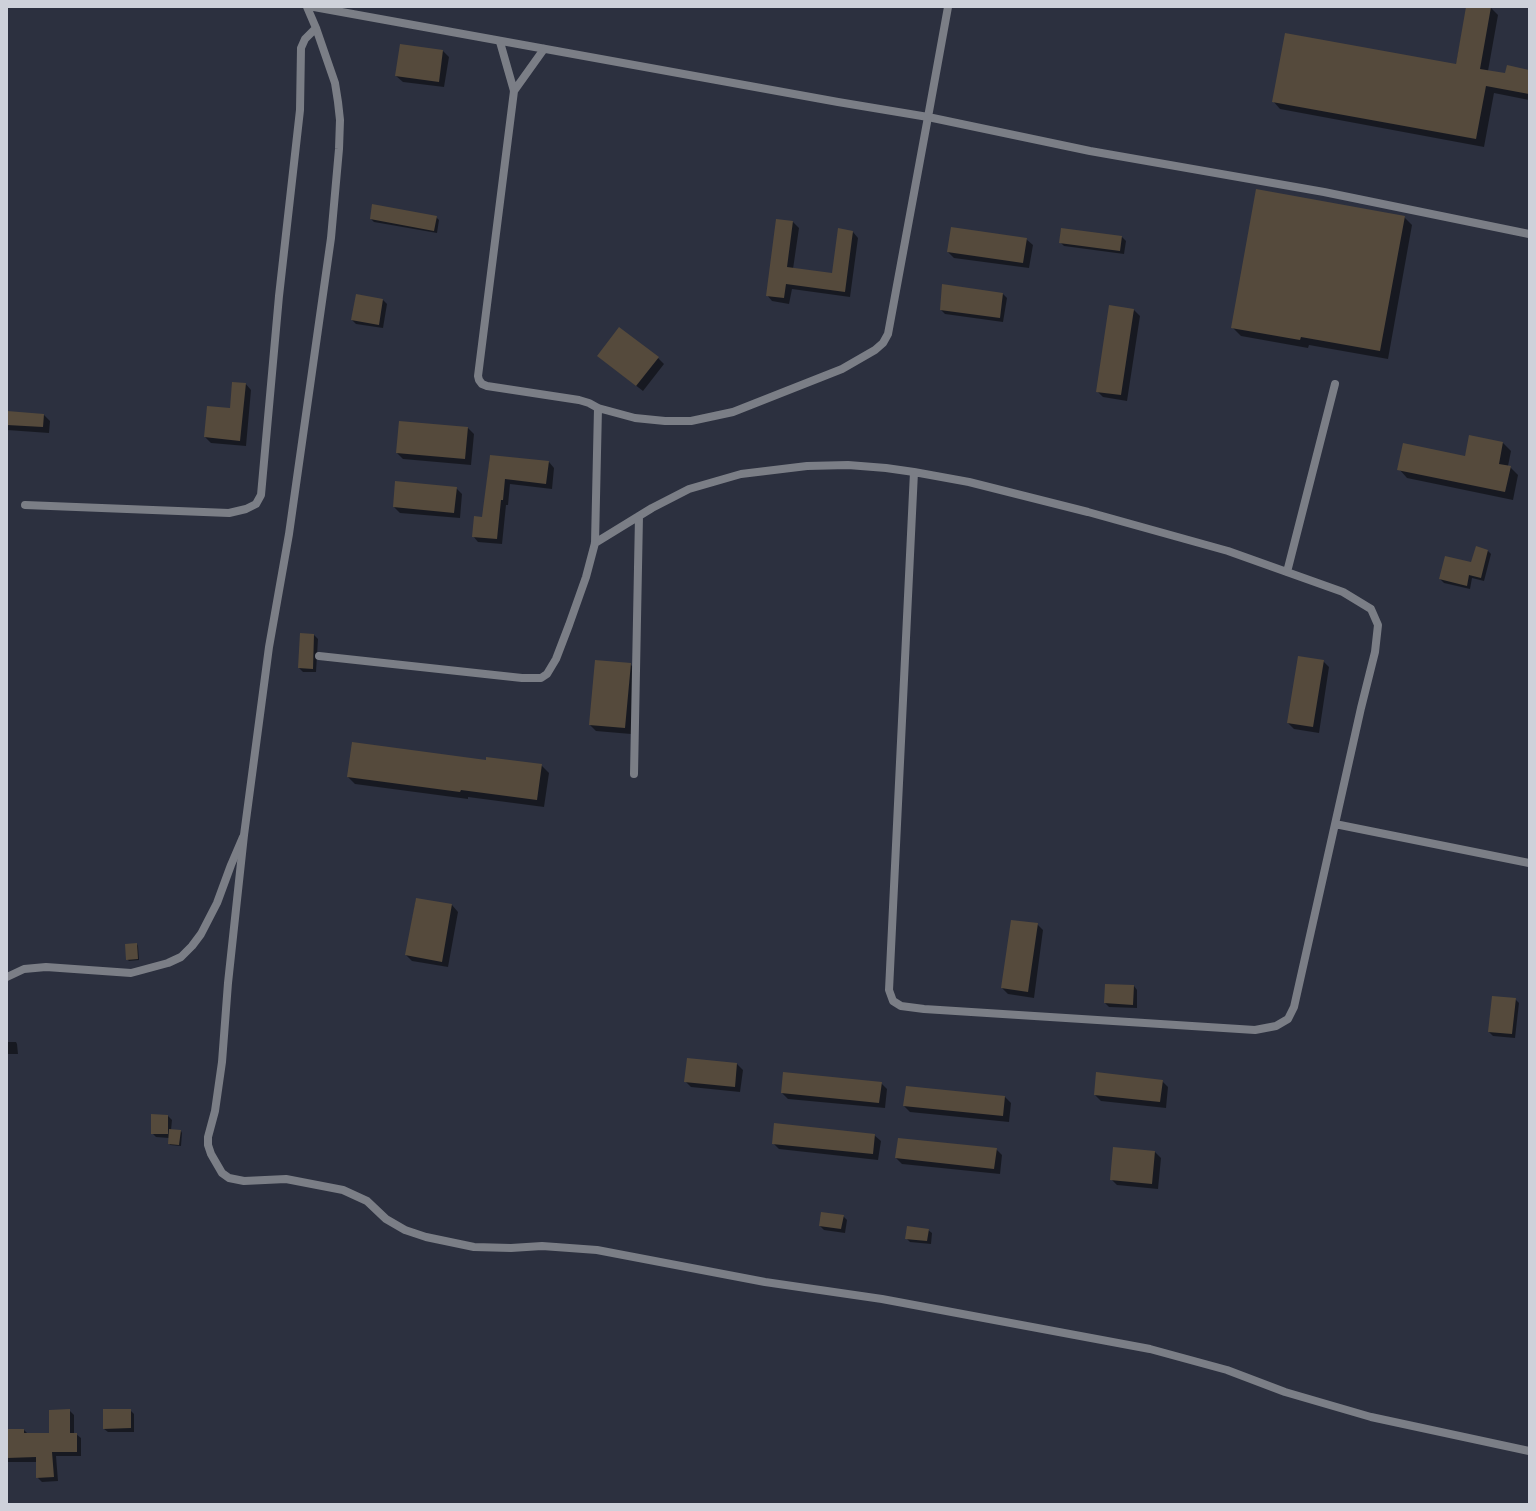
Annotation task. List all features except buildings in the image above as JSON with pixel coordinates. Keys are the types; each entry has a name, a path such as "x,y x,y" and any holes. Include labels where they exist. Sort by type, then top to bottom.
{"street":[{"path":"308,7 334,83 338,102 339,149 331,238 290,526 269,647 244,835 228,983 222,1062 215,1112 208,1137 208,1145 214,1160 222,1173 229,1178 244,1181 286,1179 343,1190 367,1201 386,1219 405,1230 426,1237 474,1247 512,1248 542,1246 597,1250 757,1281 882,1299 1150,1349 1227,1370 1285,1392 1371,1417 1529,1451"},
{"path":"314,7 500,42 928,117 1090,151 1324,192 1529,234"},
{"path":"500,42 514,91 478,376 482,384 486,386 579,400 598,408 634,418 665,421 691,420 733,412 842,369 883,343 888,334 948,7"},
{"path":"25,505 229,513 246,509 256,504 261,495 279,296 300,110 300,48 316,28"},
{"path":"514,91 544,49"},
{"path":"1287,572 1335,384"},
{"path":"319,656 522,678 541,678 547,674 556,659 586,577 595,543 598,408"},
{"path":"595,543 652,508 689,489 741,474 807,466 848,465 886,468 914,472 969,482 1088,512 1228,551 1343,592 1371,609 1378,625 1375,652 1294,1007 1288,1019 1276,1026 1255,1030 1106,1019 924,1009 901,1006 893,1001 889,990 914,472"},
{"path":"634,774 639,516"},
{"path":"1335,824 1529,863"},
{"path":"7,977 24,969 46,967 98,972 131,973 168,963 181,957 201,934 217,903 244,835"}]}
